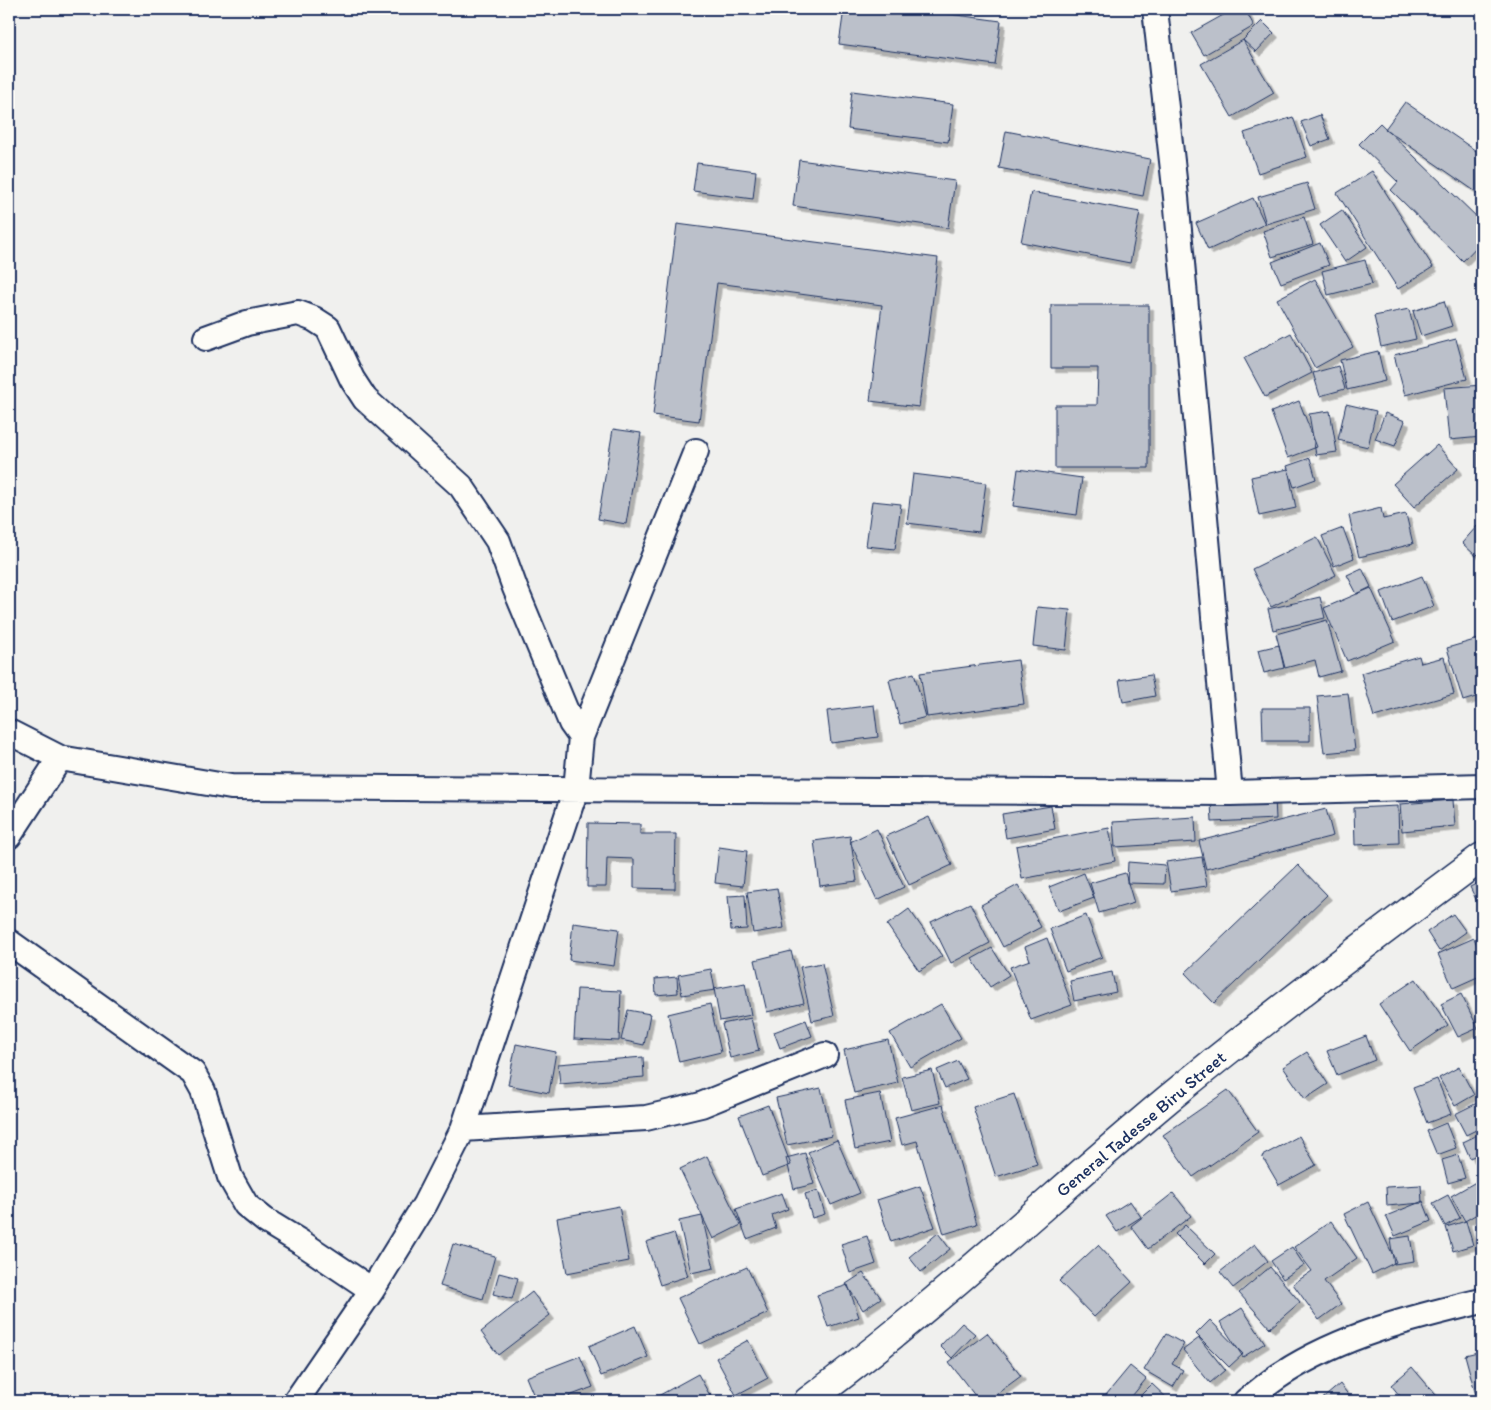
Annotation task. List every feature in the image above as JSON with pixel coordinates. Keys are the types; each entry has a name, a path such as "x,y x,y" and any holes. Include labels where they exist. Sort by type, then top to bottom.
{"street":[{"path":"1155,9 1176,197 1230,793"},
{"path":"206,338 247,323 298,313 314,319 328,328 352,379 365,399 461,486 498,541 515,588 571,723 581,736"},
{"path":"296,1401 372,1290 425,1204 463,1129 576,789 581,736 696,451"},
{"path":"9,732 60,758 231,787 1230,793 1482,786"},
{"path":"9,836 60,758"},
{"name":"General Tadesse Biru Street","path":"808,1401 861,1362 1190,1082 1294,998 1482,857"},
{"path":"9,942 193,1073 203,1091 230,1177 246,1205 266,1221 302,1242 372,1290"},
{"path":"463,1129 646,1118 701,1105 825,1055"},
{"path":"1246,1401 1282,1374 1317,1354 1363,1334 1407,1320 1482,1301"}],"building":[{"path":"844,9 912,9 1001,21 995,65 839,44"},
{"path":"1234,9 1245,9 1254,26 1204,55 1191,33"},
{"path":"1262,21 1274,33 1256,52 1243,40"},
{"path":"1243,40 1274,93 1232,117 1201,64"},
{"path":"852,91 953,104 948,142 848,129"},
{"path":"1405,102 1482,155 1482,190 1479,194 1385,129"},
{"path":"1320,115 1330,139 1311,146 1301,122"},
{"path":"1293,117 1307,157 1258,173 1244,133"},
{"path":"1380,123 1482,222 1482,241 1463,261 1391,190 1398,182 1359,144"},
{"path":"1006,131 1150,159 1143,196 999,168"},
{"path":"799,160 955,181 948,228 793,206"},
{"path":"697,163 756,171 753,199 693,191"},
{"path":"1372,171 1433,267 1398,289 1337,193"},
{"path":"1307,183 1315,209 1266,224 1258,197"},
{"path":"1031,192 1140,212 1130,263 1021,242"},
{"path":"1253,198 1265,224 1208,250 1196,223"},
{"path":"1342,210 1367,247 1345,262 1320,225"},
{"path":"1304,217 1313,244 1272,257 1263,231"},
{"path":"677,224 938,258 919,407 870,401 882,305 717,283 699,421 653,415"},
{"path":"1320,243 1329,265 1281,283 1272,262"},
{"path":"1365,260 1372,284 1328,295 1322,271"},
{"path":"1315,279 1353,347 1315,368 1277,299"},
{"path":"1444,301 1452,326 1421,336 1413,311"},
{"path":"1051,305 1149,305 1149,468 1055,468 1055,405 1097,405 1098,368 1051,368"},
{"path":"1409,309 1416,339 1381,347 1374,316"},
{"path":"1291,333 1312,373 1265,397 1244,358"},
{"path":"1456,339 1467,379 1405,395 1394,355"},
{"path":"1378,351 1385,381 1347,390 1340,360"},
{"path":"1338,366 1345,389 1320,396 1313,373"},
{"path":"1482,385 1482,437 1449,440 1444,388"},
{"path":"1299,401 1317,447 1288,458 1271,412"},
{"path":"1346,404 1376,411 1368,447 1338,440"},
{"path":"1330,411 1337,452 1316,455 1309,414"},
{"path":"1385,413 1405,421 1395,446 1375,439"},
{"path":"613,429 641,433 626,524 598,519"},
{"path":"1437,445 1458,469 1414,507 1393,484"},
{"path":"1478,453 1482,453 1482,481 1478,481"},
{"path":"1310,458 1316,479 1294,487 1287,466"},
{"path":"1018,469 1082,478 1077,515 1013,506"},
{"path":"1288,469 1296,508 1259,516 1251,477"},
{"path":"913,474 986,483 979,532 907,523"},
{"path":"872,501 901,504 895,549 866,546"},
{"path":"1381,508 1383,519 1406,514 1413,544 1359,557 1349,516"},
{"path":"1477,526 1482,530 1482,550 1476,556 1462,543"},
{"path":"1343,528 1354,558 1334,566 1322,536"},
{"path":"1317,537 1336,575 1271,607 1252,569"},
{"path":"1362,568 1371,587 1357,594 1347,575"},
{"path":"1422,576 1434,606 1392,622 1381,592"},
{"path":"1371,588 1395,641 1347,661 1324,608"},
{"path":"1320,597 1325,618 1273,630 1268,609"},
{"path":"1037,607 1070,610 1066,650 1033,646"},
{"path":"1327,620 1341,671 1319,677 1315,660 1285,668 1276,634"},
{"path":"1478,639 1482,653 1482,695 1463,701 1447,648"},
{"path":"1279,645 1284,668 1264,673 1258,650"},
{"path":"1419,656 1421,663 1444,657 1454,694 1374,717 1361,673"},
{"path":"1018,660 1024,704 927,717 920,673"},
{"path":"914,673 926,717 900,724 889,680"},
{"path":"1151,675 1155,696 1123,702 1119,680"},
{"path":"1348,693 1355,750 1324,753 1317,696"},
{"path":"874,705 878,737 831,743 827,711"},
{"path":"1262,708 1310,708 1310,741 1263,741"},
{"path":"1275,798 1276,819 1212,822 1211,802"},
{"path":"1453,800 1455,826 1402,831 1400,804"},
{"path":"1051,806 1055,829 1006,838 1002,814"},
{"path":"1398,806 1399,843 1355,845 1354,808"},
{"path":"1326,809 1333,836 1206,869 1199,841"},
{"path":"929,817 952,865 909,885 886,836"},
{"path":"1195,817 1196,842 1115,847 1113,822"},
{"path":"588,823 640,824 640,834 676,834 675,889 634,888 634,859 607,858 606,887 587,887"},
{"path":"1109,828 1115,861 1022,879 1016,846"},
{"path":"877,829 904,887 877,900 850,842"},
{"path":"850,836 857,881 820,886 814,841"},
{"path":"719,847 747,851 743,886 715,883"},
{"path":"1202,857 1207,886 1171,891 1166,862"},
{"path":"1128,862 1165,865 1164,884 1127,883"},
{"path":"1298,865 1327,895 1214,1003 1185,973"},
{"path":"1084,873 1094,898 1059,911 1049,887"},
{"path":"1125,873 1134,903 1099,913 1090,883"},
{"path":"1482,881 1482,912 1470,887"},
{"path":"1018,885 1041,927 1003,947 981,905"},
{"path":"777,888 784,928 753,933 747,892"},
{"path":"745,895 747,929 731,930 728,896"},
{"path":"970,903 990,943 951,963 931,922"},
{"path":"909,909 942,956 919,971 887,925"},
{"path":"1453,914 1466,932 1439,951 1427,932"},
{"path":"1086,915 1102,957 1066,971 1050,929"},
{"path":"573,923 619,929 614,966 569,960"},
{"path":"1047,938 1072,1005 1031,1020 1010,967 1030,960 1025,947"},
{"path":"1474,938 1482,957 1482,975 1453,988 1438,954"},
{"path":"992,948 1009,975 990,987 972,959"},
{"path":"791,951 804,1003 767,1012 755,960"},
{"path":"822,963 834,1016 812,1021 800,967"},
{"path":"711,969 715,990 682,995 678,975"},
{"path":"1112,972 1116,992 1074,1001 1070,981"},
{"path":"677,977 678,993 656,995 655,979"},
{"path":"1416,979 1448,1025 1410,1051 1379,1004"},
{"path":"745,983 751,1015 720,1021 714,989"},
{"path":"577,989 621,991 619,1041 574,1039"},
{"path":"1461,994 1478,1028 1458,1037 1441,1004"},
{"path":"710,1004 721,1052 679,1062 668,1014"},
{"path":"941,1004 961,1038 910,1067 890,1033"},
{"path":"628,1010 650,1014 644,1045 621,1040"},
{"path":"751,1018 759,1051 730,1058 722,1024"},
{"path":"806,1020 812,1036 780,1048 774,1032"},
{"path":"1366,1036 1375,1060 1337,1075 1327,1051"},
{"path":"888,1040 898,1083 854,1093 844,1050"},
{"path":"516,1044 556,1052 549,1093 508,1085"},
{"path":"1307,1052 1328,1084 1305,1099 1283,1067"},
{"path":"643,1057 644,1077 560,1084 558,1064"},
{"path":"958,1061 967,1079 945,1088 937,1070"},
{"path":"1459,1067 1474,1095 1455,1106 1439,1078"},
{"path":"1482,1069 1482,1086 1475,1074"},
{"path":"932,1070 940,1103 911,1110 902,1077"},
{"path":"1437,1079 1451,1114 1427,1123 1413,1088"},
{"path":"821,1088 832,1136 787,1145 776,1098"},
{"path":"1228,1090 1258,1132 1193,1177 1163,1135"},
{"path":"880,1093 890,1142 855,1149 845,1100"},
{"path":"1014,1094 1037,1164 996,1177 973,1107"},
{"path":"1481,1101 1482,1127 1466,1135 1455,1114"},
{"path":"768,1105 791,1165 762,1176 739,1116"},
{"path":"943,1105 977,1224 944,1234 917,1141 902,1145 895,1118"},
{"path":"1446,1123 1456,1148 1437,1155 1427,1131"},
{"path":"1482,1133 1482,1152 1470,1158 1463,1142"},
{"path":"1299,1136 1316,1165 1279,1185 1262,1156"},
{"path":"837,1140 860,1193 831,1205 808,1152"},
{"path":"805,1153 814,1184 794,1189 786,1158"},
{"path":"1458,1155 1465,1178 1448,1183 1442,1160"},
{"path":"707,1156 741,1225 713,1239 680,1169"},
{"path":"1481,1179 1482,1211 1465,1221 1451,1196"},
{"path":"1421,1185 1422,1203 1387,1206 1386,1187"},
{"path":"920,1186 935,1227 891,1242 877,1200"},
{"path":"818,1190 825,1214 812,1218 805,1194"},
{"path":"782,1193 788,1209 772,1215 776,1228 747,1239 736,1209"},
{"path":"1173,1193 1191,1216 1148,1249 1131,1226"},
{"path":"1448,1195 1460,1218 1445,1226 1433,1203"},
{"path":"1130,1201 1141,1217 1117,1232 1106,1216"},
{"path":"1423,1201 1431,1221 1395,1236 1386,1216"},
{"path":"1368,1202 1396,1262 1372,1274 1344,1214"},
{"path":"619,1206 629,1261 567,1273 557,1218"},
{"path":"702,1216 714,1268 691,1273 679,1221"},
{"path":"1331,1221 1357,1258 1324,1281 1341,1304 1319,1320 1293,1284 1312,1271 1294,1247"},
{"path":"1466,1221 1473,1245 1453,1251 1446,1227"},
{"path":"1185,1225 1215,1254 1205,1264 1175,1234"},
{"path":"674,1233 688,1276 660,1285 646,1242"},
{"path":"938,1233 950,1249 921,1272 909,1257"},
{"path":"867,1236 876,1264 850,1273 841,1244"},
{"path":"1410,1236 1414,1261 1394,1264 1390,1239"},
{"path":"453,1244 495,1256 483,1299 440,1286"},
{"path":"1255,1244 1268,1261 1233,1288 1220,1272"},
{"path":"1098,1245 1132,1282 1094,1317 1059,1281"},
{"path":"1292,1247 1304,1265 1283,1279 1271,1261"},
{"path":"747,1267 768,1313 700,1344 678,1298"},
{"path":"1270,1267 1300,1302 1270,1328 1239,1293"},
{"path":"499,1273 518,1278 512,1299 493,1294"},
{"path":"863,1273 881,1298 863,1310 846,1284"},
{"path":"848,1285 859,1317 828,1327 817,1295"},
{"path":"532,1292 550,1315 498,1355 481,1332"},
{"path":"1242,1308 1265,1343 1243,1357 1220,1322"},
{"path":"1210,1320 1243,1354 1229,1367 1196,1334"},
{"path":"962,1323 975,1334 952,1358 940,1346"},
{"path":"635,1326 648,1357 601,1376 589,1346"},
{"path":"987,1333 1021,1376 987,1401 979,1401 949,1362"},
{"path":"1166,1334 1184,1344 1172,1364 1183,1370 1173,1387 1144,1370"},
{"path":"1199,1338 1225,1370 1210,1383 1183,1350"},
{"path":"748,1340 768,1378 736,1395 716,1358"},
{"path":"1482,1351 1482,1398 1477,1399 1465,1355"},
{"path":"580,1356 593,1387 569,1396 571,1401 536,1401 526,1377"},
{"path":"1130,1366 1146,1379 1128,1401 1101,1401"},
{"path":"1412,1367 1441,1401 1404,1401 1391,1385"},
{"path":"698,1374 713,1401 649,1401"},
{"path":"1152,1384 1170,1401 1135,1401"},
{"path":"1340,1384 1353,1401 1320,1401"}]}
